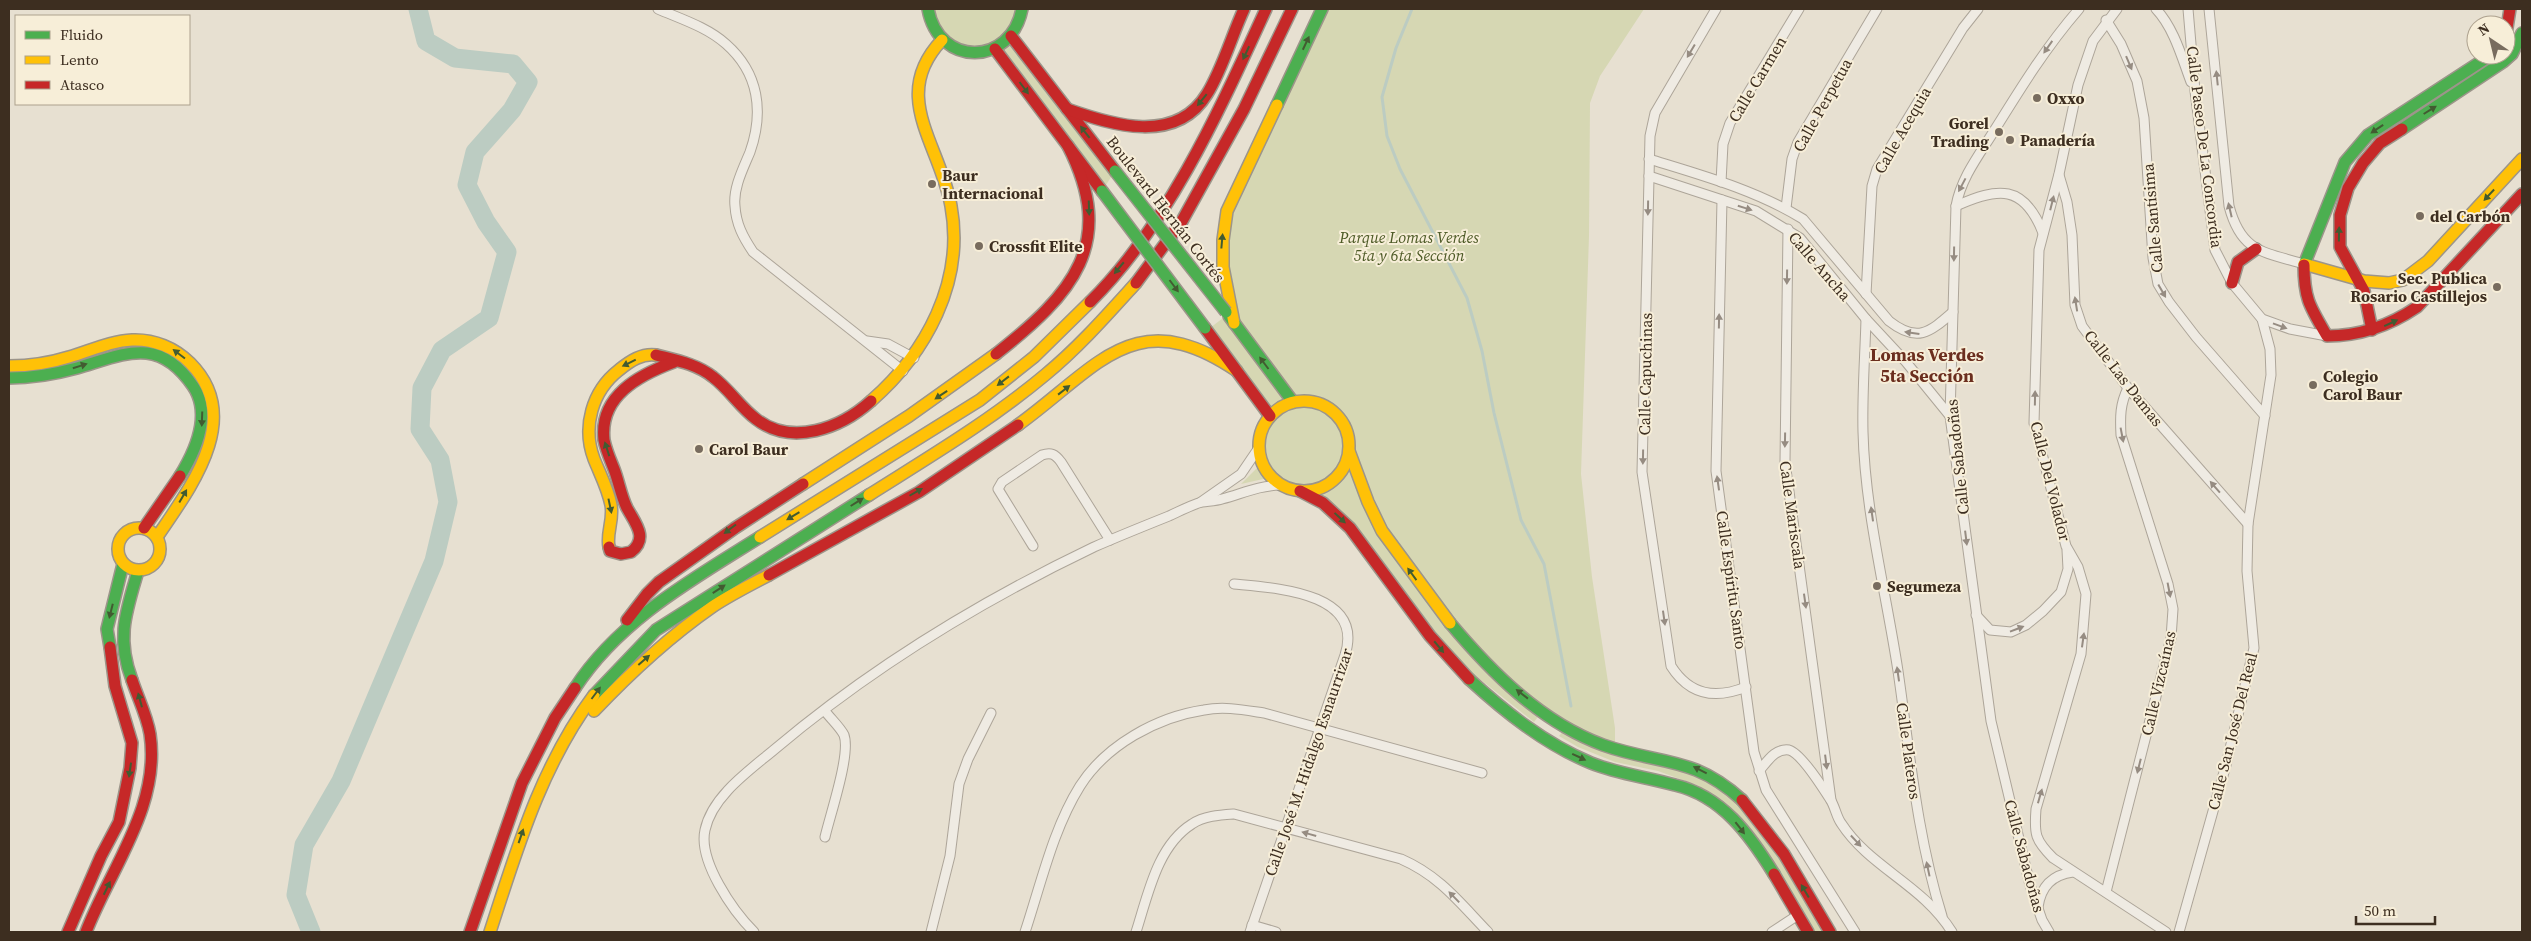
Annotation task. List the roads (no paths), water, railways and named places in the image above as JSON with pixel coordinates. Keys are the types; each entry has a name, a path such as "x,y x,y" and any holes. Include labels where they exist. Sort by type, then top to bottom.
{"main road":[{"path":"928,9 932,25 942,40 958,50 977,53 995,49 1011,36 1019,25 1022,9"},
{"path":"1067,109 1106,123 1139,128 1157,128 1177,121 1193,110 1206,97 1244,9"},
{"path":"607,646 667,595 980,400 1034,357 1096,296 1133,251 1172,195 1230,87 1266,9"},
{"path":"490,932 505,882 528,818 553,761 575,721 600,688 656,630 986,421 1046,374 1097,325 1146,272 1182,221 1244,109 1292,9"},
{"path":"1234,323 1226,295 1222,258 1224,228 1228,211 1322,9"},
{"path":"2372,330 2369,306 2358,278 2339,242 2340,217 2356,170 2367,155 2380,143 2503,62 2512,54 2522,33"},
{"name":"Boulevard Hernán Cortés","path":"1011,36 1226,312 1293,402"},
{"path":"674,362 633,379 617,392 605,420 604,437 626,506 640,531 639,544 635,549 626,555 618,554 610,551 606,542 612,511 589,441 589,417 596,395 606,380 621,366 646,354 660,355 674,362 701,369 713,377 746,412 768,428 794,434 814,432 841,423 881,394 914,358 933,329 946,294 953,251 950,199 945,177 921,109 917,85 924,64 942,40"},
{"path":"995,49 1270,416"},
{"path":"2476,65 2375,131 2357,146 2345,162 2304,264 2304,289 2307,302 2327,336 2354,335 2372,330 2403,317 2417,307 2522,194"},
{"path":"470,932 488,875 522,783 555,718 579,681 650,590 742,521 876,438 967,378 1026,330 1070,283 1081,262 1087,242 1089,221 1088,190 1068,146"},
{"path":"2304,264 2383,283 2400,281 2413,274 2428,261 2522,158"},
{"path":"2232,283 2235,264 2240,258 2256,249"},
{"path":"9,366 32,372 130,340 154,341 168,346 200,372 215,403 214,433 203,462 157,537"},
{"path":"553,761 579,727 622,681 680,629 714,606 945,475 1012,429 1095,365 1118,350 1143,341 1180,342 1198,346 1214,354 1237,371"},
{"path":"9,378 126,353 146,352 170,362 189,379 197,392 202,409 202,426 185,469 144,528"},
{"path":"1808,932 1754,846 1732,818 1716,803 1680,784 1610,770 1570,753 1535,732 1469,679 1437,646 1352,529 1324,503 1300,491 1281,485 1266,471 1258,449 1261,431 1270,416 1293,402 1315,402 1334,412 1346,430 1349,451 1371,511 1382,532 1429,598 1481,660 1548,714 1588,739 1639,754 1687,763 1726,785 1744,801 1763,825 1830,932"},
{"path":"1300,491 1315,490 1328,484 1342,470 1349,451"},
{"path":"68,932 101,856 119,822 130,768 132,743 115,686 107,629 123,564 118,551 120,538 130,530 144,528 157,537 161,549 158,560 150,568 138,571 123,564"},
{"path":"86,932 128,843 149,778 151,746 139,697 123,650 123,628 126,612 138,571"},
{"path":"1535,732 1548,714"},
{"path":"1552,742 1564,725"}],"street":[{"path":"658,9 701,28 726,44 745,68 758,96 758,122 739,180 734,205 739,230 753,252 903,371"},
{"name":"Calle Capuchinas","path":"1716,9 1655,112 1649,159 1642,472 1671,666 1678,678 1690,687 1707,694 1728,694 1746,687"},
{"name":"Calle Carmen","path":"1721,182 1723,144 1730,122 1799,9"},
{"name":"Calle Perpetua","path":"1786,208 1792,159 1798,142 1877,9"},
{"name":"Calle Acequia","path":"1866,294 1872,186 1877,168 1962,28 1978,9"},
{"name":"Calle Sabadoñas","path":"2049,932 2038,910 1991,721 1950,416 1956,206 1958,192 1973,164 2029,74 2052,40 2079,9"},
{"name":"Calle Del Volador","path":"2106,892 2073,872 2038,844 2034,829 2036,809 2081,654 2086,617 2086,594 2078,567 2066,546 2034,423 2039,250 2059,174 2078,85 2092,41 2106,20 2117,9"},
{"path":"2156,9 2162,15 2172,35 2195,91"},
{"name":"Calle Paseo De La Concordia","path":"2188,9 2195,91 2215,250 2232,283 2262,319"},
{"name":"Calle Paseo De La Concordia","path":"2210,9 2229,206 2234,227 2243,239 2256,249"},
{"name":"Calle Santísima","path":"2106,20 2121,44 2137,81 2144,118 2152,258 2158,284 2168,302 2196,337 2266,416"},
{"name":"Calle Ancha","path":"1649,159 1721,182 1786,208 1802,219 1889,321 1902,331 1916,335 1932,331 1953,312"},
{"name":"Calle Las Damas","path":"2059,174 2067,202 2072,235 2075,305 2082,326 2128,388 2248,524"},
{"name":"Calle Ancha","path":"1649,176 1756,211 1800,238 1866,319 1906,362 1950,416"},
{"path":"1956,206 1994,192 2009,193 2022,199 2032,211 2043,233"},
{"name":"Calle Espíritu Santo","path":"1722,200 1716,471 1754,752 1766,790 1856,932"},
{"name":"Calle Mariscala","path":"1788,229 1785,462 1831,800"},
{"path":"2256,249 2304,264"},
{"name":"Calle Plateros","path":"1866,319 1863,433 1867,480 1898,672 1915,799 1928,873 1942,916"},
{"path":"2262,319 2290,329 2327,336"},
{"name":"Calle San José Del Real","path":"2179,932 2226,765 2254,648 2247,571 2248,524 2271,375 2270,349 2262,319"},
{"path":"866,340 888,344 914,358"},
{"name":"Calle Vizcaínas","path":"2106,892 2171,638 2173,609 2168,584 2121,435 2120,414 2122,400 2128,388"},
{"path":"1201,502 1219,488 1232,482 1249,465 1258,449"},
{"path":"1033,546 998,489 1002,482 1042,455 1049,453 1056,455 1061,462 1110,540"},
{"path":"1232,482 1238,493"},
{"path":"754,932 741,920 707,861 705,830 718,802 753,768 856,686 922,642 1013,588 1110,540 1201,502 1223,499 1262,486 1281,485"},
{"path":"1976,615 1990,630 2012,632 2026,625 2061,592 2068,569 2066,546"},
{"name":"Calle José M. Hidalgo Esnaurrizar","path":"1234,584 1292,592 1315,598 1338,612 1346,623 1350,641 1251,929"},
{"path":"1025,932 1058,835 1080,786 1103,759 1147,728 1165,720 1204,710 1233,708 1264,713 1482,773"},
{"path":"824,837 841,775 845,744 844,734 825,711"},
{"path":"931,932 950,856 959,784 968,759 991,713"},
{"path":"1759,771 1774,754 1790,750 1799,756 1831,800 1840,822 1856,843 1917,891 1942,916 1952,932"},
{"path":"1136,932 1164,855 1178,835 1193,823 1213,816 1234,814 1401,859 1422,868 1436,878 1488,932"},
{"path":"2038,910 2042,890 2060,874 2073,872"},
{"path":"2106,892 2166,932"},
{"path":"1772,932 1798,915"},
{"path":"1251,929 1276,932"}],"waterway":[{"path":"311,932 296,895 304,845 341,781 434,561 448,502 440,460 420,429 422,388 442,350 489,318 507,252 486,222 467,185 475,152 512,110 528,82 513,64 455,58 426,41 418,9"},
{"path":"1412,9 1396,48 1382,97 1387,136 1400,169 1467,298 1482,351 1494,413 1521,520 1544,564 1571,706"}],"place":[{"name":"Oxxo","path":"2037,98"},
{"name":"Gorel Trading","path":"1999,132"},
{"name":"Panadería","path":"2010,140"},
{"name":"Baur Internacional","path":"932,184"},
{"name":"del Carbón","path":"2420,216"},
{"name":"Crossfit Elite","path":"979,246"},
{"name":"Sec. Publica Rosario Castillejos","path":"2497,287"},
{"name":"Colegio Carol Baur","path":"2313,385"},
{"name":"Carol Baur","path":"699,449"},
{"name":"Segumeza","path":"1877,586"}],"district":[{"name":"Lomas Verdes 5ta Sección","path":"1927,364"}],"park label":[{"name":"Parque Lomas Verdes 5ta y 6ta Sección","path":"1409,246"}]}
